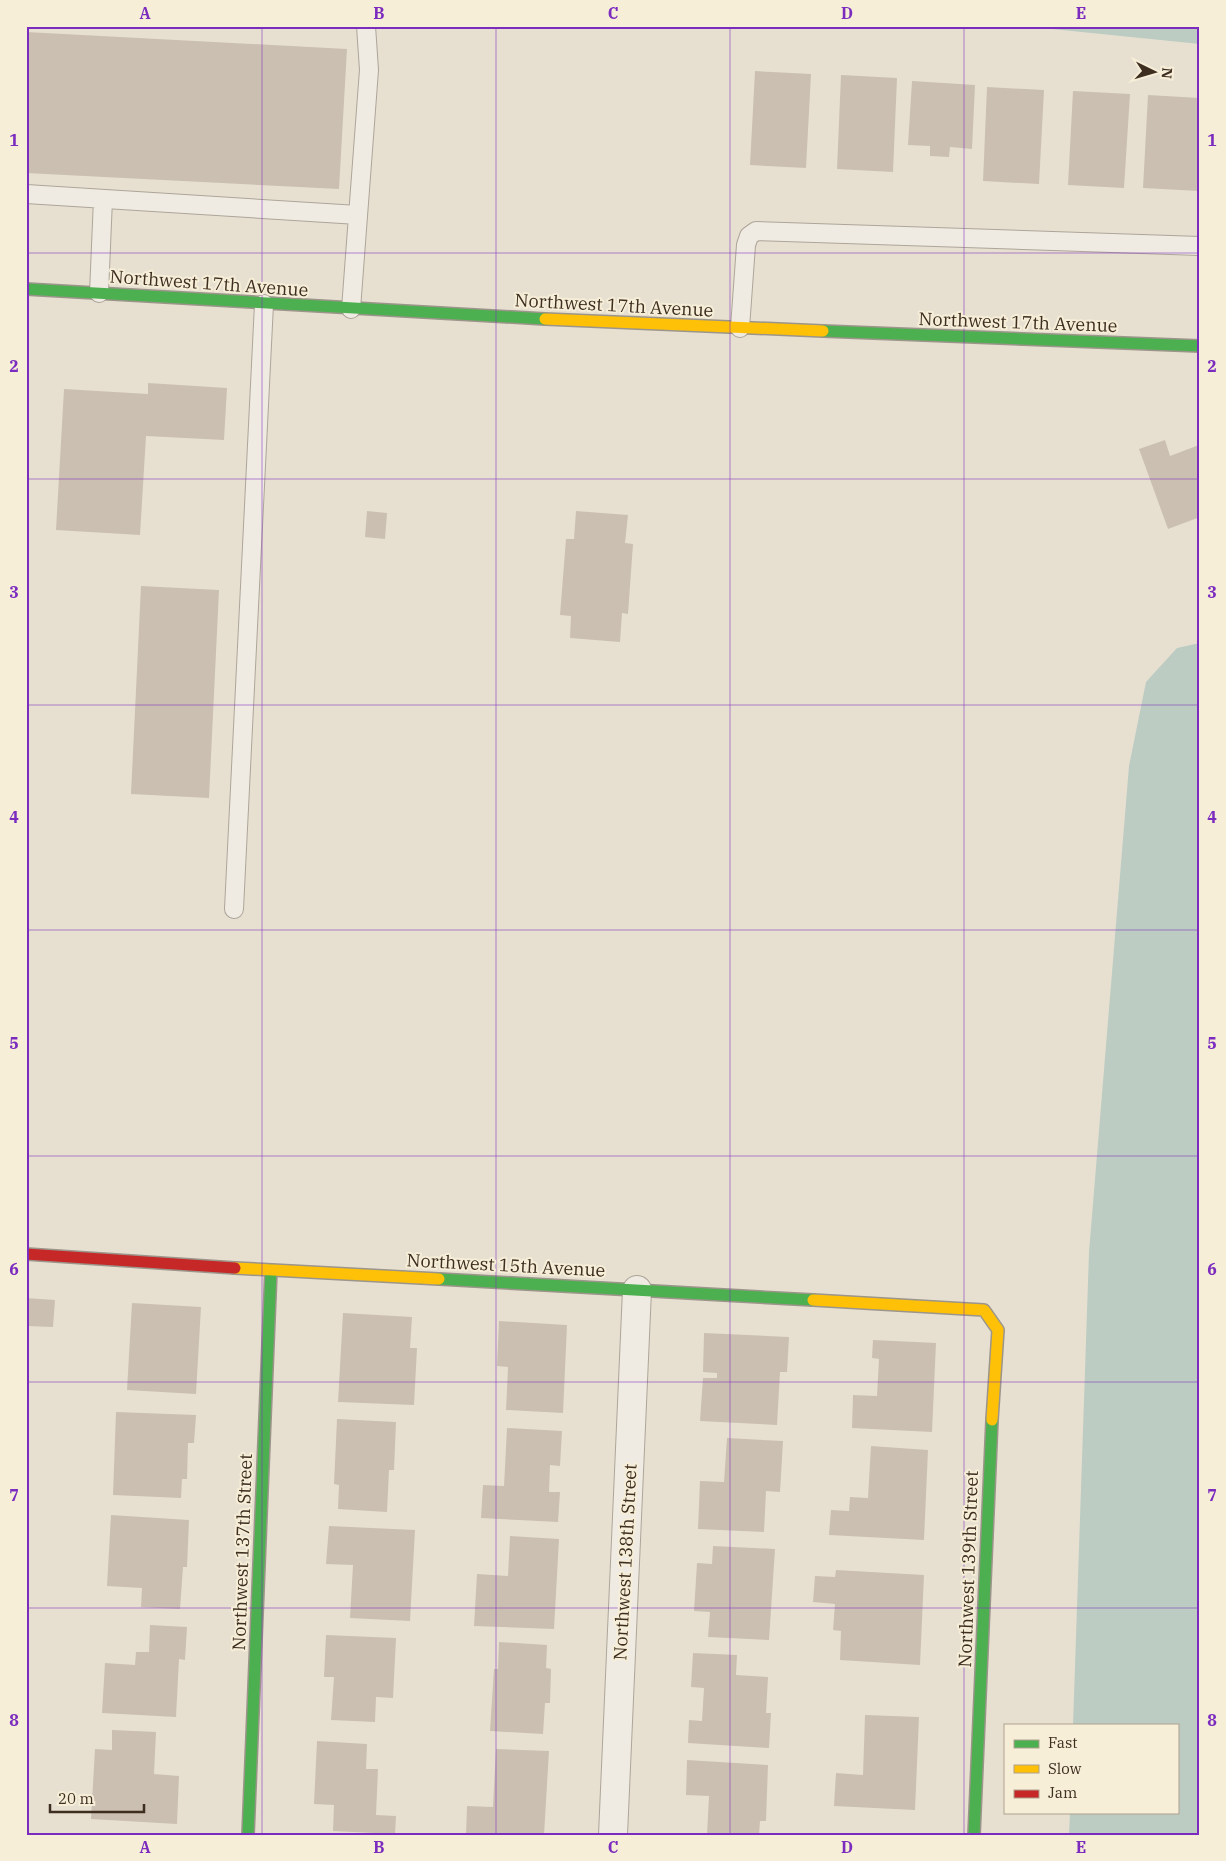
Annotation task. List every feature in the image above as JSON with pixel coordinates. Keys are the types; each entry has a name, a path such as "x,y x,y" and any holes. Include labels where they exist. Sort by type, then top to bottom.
{"street":[{"name":"Northwest 17th Avenue","path":"26,289 350,309 740,328 1200,346"},
{"name":"Northwest 15th Avenue","path":"26,1254 271,1270 984,1310"},
{"name":"Northwest 137th Street","path":"248,1835 271,1270"},
{"name":"Northwest 138th Street","path":"613,1835 637,1290"},
{"name":"Northwest 139th Street","path":"974,1835 989,1476 998,1330 984,1310"}],"lane":[{"path":"350,309 369,70 366,26"},
{"path":"26,194 358,215"},
{"path":"99,294 104,198"},
{"path":"740,328 746,245 749,236 756,231 1200,246"},
{"path":"234,909 264,304"}],"shaded area":[{"path":"1022,26 1200,26 1200,44"},
{"path":"1200,643 1200,1835 1069,1835 1070,1814 1178,1814 1178,1724 1073,1724 1089,1252 1129,766 1146,682 1177,648"}],"building":[{"path":"26,32 347,49 339,189 26,173"},
{"path":"755,71 811,74 806,168 750,165"},
{"path":"841,75 897,78 893,172 837,169"},
{"path":"912,81 975,85 972,149 950,147 949,157 930,156 930,146 908,145"},
{"path":"987,87 1044,90 1039,184 983,181"},
{"path":"1073,91 1130,94 1124,188 1068,185"},
{"path":"1148,95 1200,98 1199,191 1143,188"},
{"path":"148,383 227,388 224,440 146,436 140,535 56,530 64,389 148,394"},
{"path":"1165,440 1170,456 1199,445 1200,447 1200,517 1168,529 1139,449"},
{"path":"367,511 387,513 385,539 365,537"},
{"path":"576,511 628,515 625,543 633,544 628,614 622,613 620,642 570,638 571,616 560,615 566,539 574,539"},
{"path":"141,586 219,590 209,798 131,794"},
{"path":"26,1298 55,1300 53,1327 26,1326"},
{"path":"132,1303 201,1307 196,1394 127,1390"},
{"path":"343,1313 412,1317 410,1348 417,1348 414,1405 338,1402"},
{"path":"499,1321 567,1325 563,1413 506,1410 508,1367 497,1366"},
{"path":"704,1333 789,1337 787,1372 780,1372 777,1425 700,1421 703,1378 717,1378 717,1373 703,1372"},
{"path":"873,1340 936,1343 932,1432 852,1428 853,1395 877,1396 879,1359 872,1358"},
{"path":"26,1405 29,1405 28,1425 26,1425"},
{"path":"116,1412 196,1415 194,1443 188,1443 187,1479 182,1479 181,1498 113,1495"},
{"path":"337,1419 396,1422 394,1470 389,1470 387,1512 338,1509 339,1485 334,1484"},
{"path":"507,1428 562,1431 560,1466 550,1465 549,1492 560,1492 558,1522 481,1518 483,1485 504,1486"},
{"path":"727,1438 783,1441 780,1492 766,1491 764,1532 698,1529 700,1481 724,1482"},
{"path":"871,1446 928,1450 924,1540 829,1535 831,1510 849,1511 850,1497 868,1498"},
{"path":"111,1515 189,1520 187,1567 183,1567 180,1609 141,1607 142,1588 107,1586"},
{"path":"329,1526 415,1530 410,1621 350,1618 353,1565 326,1564"},
{"path":"510,1536 559,1539 554,1629 474,1626 477,1574 508,1576"},
{"path":"713,1546 775,1549 769,1640 708,1637 710,1612 694,1611 697,1563 712,1564"},
{"path":"836,1570 924,1575 920,1665 840,1660 841,1631 833,1630 835,1604 813,1602 815,1576 835,1577"},
{"path":"150,1625 187,1627 185,1660 179,1659 176,1717 102,1713 105,1663 135,1665 136,1652 149,1652"},
{"path":"326,1635 396,1638 393,1698 376,1697 375,1722 331,1720 334,1677 324,1677"},
{"path":"499,1642 547,1645 546,1668 551,1669 550,1703 545,1703 543,1734 490,1731 494,1669 498,1669"},
{"path":"693,1653 737,1655 736,1675 768,1677 766,1713 771,1713 769,1748 688,1743 689,1720 702,1721 704,1688 691,1687"},
{"path":"865,1715 919,1717 915,1810 834,1806 836,1773 863,1775"},
{"path":"112,1730 156,1732 154,1774 179,1776 177,1824 91,1819 95,1749 112,1750"},
{"path":"317,1741 367,1744 366,1769 378,1769 376,1815 396,1816 395,1834 333,1831 334,1805 314,1804"},
{"path":"496,1749 549,1751 544,1835 466,1835 467,1806 493,1807"},
{"path":"687,1760 768,1765 766,1821 760,1821 759,1835 707,1835 709,1796 686,1795"}],"traffic: fast":[{"path":"26,289 545,319"},
{"path":"823,331 1200,346"},
{"path":"248,1835 271,1270"},
{"path":"439,1279 813,1300"},
{"path":"974,1835 992,1420"}],"traffic: slow":[{"path":"545,319 823,331"},
{"path":"235,1268 439,1279"},
{"path":"813,1300 984,1310 998,1330 992,1420"}],"traffic: jam":[{"path":"26,1254 235,1268"}]}
